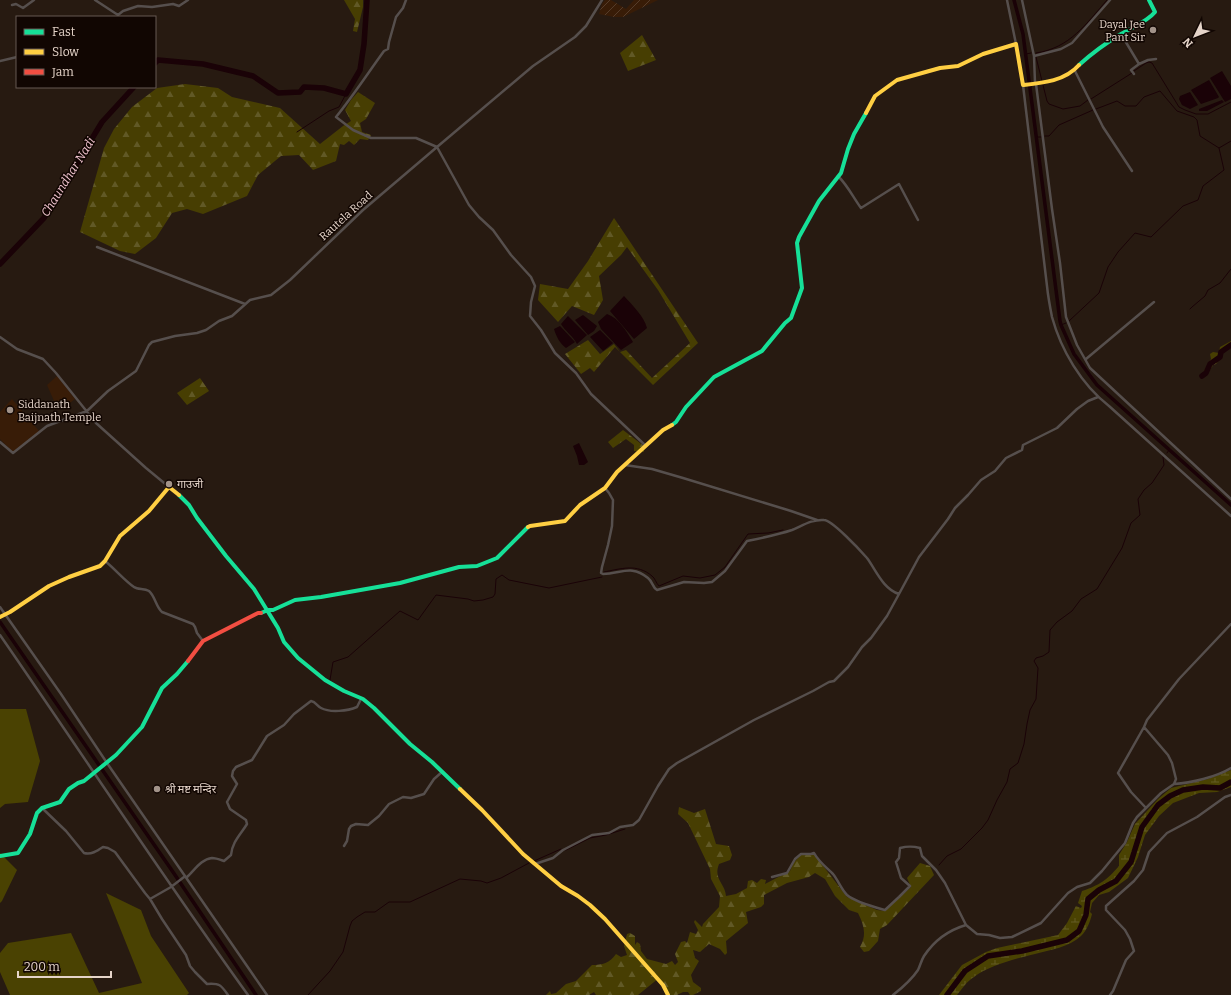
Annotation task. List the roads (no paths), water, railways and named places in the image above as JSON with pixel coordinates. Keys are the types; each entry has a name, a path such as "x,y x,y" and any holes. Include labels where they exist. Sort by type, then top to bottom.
{"street":[{"path":"12,5 16,4 23,8 34,0"},
{"path":"95,0 117,16 123,11 138,6 152,7 173,4 179,6 188,0"},
{"path":"406,0 403,8 396,17 388,49 384,51 336,117 340,122 352,130 371,138 416,138 437,147 469,205 493,230 511,255 531,277 535,286 531,302 530,316 545,336 555,353 576,373 591,394 647,446"},
{"name":"Rautela Road","path":"87,411 108,391 136,371 152,342 206,330 219,321 232,316 250,300 271,295 277,291 363,210 533,66 575,37 586,26 602,0"},
{"path":"1007,0 1024,85 1046,279 1052,317 1062,344 1073,366 1098,397 1231,516"},
{"path":"1022,0 1034,56 1034,84 1060,263 1066,317 1077,345 1090,368 1231,499"},
{"path":"1034,56 1061,49 1072,43 1110,0"},
{"path":"1024,85 1066,76 1088,57 1121,34 1151,17 1155,12 1149,0"},
{"path":"1121,34 1139,64"},
{"path":"0,856 18,852 30,834 37,813 42,808 60,802 69,790 78,783 84,781 116,755 142,727 162,688 172,681 203,641 258,613 273,610 295,600 400,583 459,567 477,566 497,558 530,526 565,521 580,505 605,488 617,472 663,430 676,422 686,406 714,377 762,351 785,323 791,318 802,288 798,243 799,237 819,201 841,173 854,134 875,96 897,80 940,68 958,66 983,54 1016,44"},
{"path":"0,61 16,57"},
{"path":"1134,74 1132,70 1139,64 1148,60 1156,59"},
{"path":"1074,70 1103,127 1132,171"},
{"path":"838,176 846,184 861,208 899,184 918,220"},
{"path":"97,247 245,304"},
{"path":"1086,359 1154,302"},
{"path":"0,337 17,349 43,359 96,423 110,437 189,505 226,556 254,589 268,610 284,642 298,658 325,680 361,699 374,708 410,744 482,810 523,854 561,886 590,905 605,919 663,985 668,995"},
{"path":"534,864 553,858 562,850 592,835 609,833 620,827 633,825 638,820 669,769 677,762 754,720 829,682 834,681 848,667 887,616 919,557 928,544 955,508 981,480 995,471 1006,458 1022,450 1023,445 1057,428 1077,409 1088,401 1098,397"},
{"path":"0,442 13,453 47,426 87,411"},
{"path":"625,465 683,478 791,510 818,520"},
{"path":"3,616 49,586 69,576 100,566 105,561 120,536 149,511 169,487"},
{"path":"605,488 612,496 612,507 611,533 601,573 603,574 631,570 641,572 650,579 654,589 657,590 684,582 712,582 725,571 747,541 792,530 811,521 821,519 828,520 836,526 866,558 886,586 893,592 899,594"},
{"path":"105,561 135,588 145,589 148,591 162,612 193,624 203,641"},
{"path":"0,607 3,616 61,694 106,763 267,995"},
{"path":"1146,808 1130,792 1118,773 1147,720 1179,679 1231,624"},
{"path":"0,635 248,995"},
{"path":"150,899 185,877 206,860 212,858 224,860 231,855 231,848 247,824 246,820 230,809 227,802 237,784 232,776 233,770 236,767 252,760 267,736 284,725 294,714 311,701 315,702 320,708 328,711 345,710 357,707 361,699"},
{"path":"1144,727 1168,755 1172,763 1176,779 1174,784"},
{"path":"772,877 787,873 795,859 801,854 814,853 833,874 846,894 876,908 885,910 910,886 902,878 896,862 899,858 900,848 914,846 920,848 922,856 936,870 945,883 966,925 977,934 1000,938 1012,938 1041,923 1068,893 1077,887 1090,883 1125,843 1133,823 1161,793 1174,784 1223,773 1231,768"},
{"path":"344,846 347,841 349,828 351,826 356,824 368,825 379,816 389,804 404,797 411,798 424,794 434,779 442,772"},
{"path":"1110,995 1114,991 1126,960 1134,951 1125,930 1106,910 1106,906 1134,881 1143,870 1149,852 1167,833 1197,817 1219,801 1231,795"},
{"path":"42,808 66,831 84,853 92,854 102,847 108,848 115,852 150,899 162,920 186,955 194,972 208,984 217,983 221,985 228,995"},
{"path":"893,995 918,971 924,956 944,935 966,925"}],"waterway":[{"name":"Chaundhar Nadi","path":"156,62 158,60 203,64 253,76 278,93 300,92 304,87 324,88 346,94 360,70 364,44 367,0"},
{"path":"1014,0 1023,34 1061,325 1074,354 1097,385 1231,505"},
{"path":"1036,53 1058,46 1068,40 1084,26 1107,0"},
{"path":"1026,54 1031,53"},
{"path":"1036,57 1042,81"},
{"path":"1134,71 1146,63 1152,63 1179,107 1196,114 1208,114 1231,102"},
{"path":"1091,99 1132,73"},
{"path":"1043,85 1049,104 1063,109 1080,106 1088,100"},
{"name":"Chaundhar Nadi","path":"0,264 44,218 102,122 133,88"},
{"path":"1096,109 1117,101 1125,106 1136,106 1144,97 1160,91 1177,111 1194,117 1197,120 1200,136 1219,148 1231,141"},
{"path":"297,132 329,111 339,107 346,94"},
{"path":"1045,136 1049,136 1059,125 1093,110"},
{"path":"1036,137 1041,137"},
{"path":"1069,321 1099,293 1108,267 1118,252 1135,233 1151,237 1183,206 1198,200 1203,186 1224,170 1219,148"},
{"path":"1190,309 1205,296 1208,290 1220,283 1231,269"},
{"path":"1061,325 1066,323"},
{"path":"1202,376 1206,373 1210,364 1220,357 1221,352 1231,345"},
{"path":"939,865 947,856 961,849 988,820 1007,782 1010,769 1018,763 1024,744 1030,710 1036,699 1038,668 1034,661 1036,658 1049,652 1050,630 1057,622 1072,611 1081,599 1097,589 1122,548 1131,523 1140,515 1138,499 1144,490 1152,483 1164,465 1163,457"},
{"path":"604,572 628,568 640,569 653,577 659,586 683,576 700,578 715,575 725,567 748,534 768,533 783,530"},
{"path":"330,680 333,662 348,657 400,611 418,620 436,595 474,601 493,597 495,594 496,579 502,575 509,580 549,588 602,577"},
{"path":"0,622 256,995"},
{"path":"947,995 965,971 988,956 1022,951 1067,940 1079,931 1086,915 1088,899 1099,890 1116,881 1131,862 1142,827 1158,805 1170,796 1183,790 1203,787 1220,788 1231,782"},
{"path":"566,850 590,838 625,829"},
{"path":"534,861 561,849"},
{"path":"308,995 330,971 343,952 352,921 365,912 375,912 389,902 410,902 460,879 487,883 501,878 529,863"}],"place":[{"name":"Dayal Jee Pant Sir","path":"1153,30"},
{"name":"Siddanath Baijnath Temple","path":"10,410"},
{"name":"गाउजी","path":"169,484"},
{"name":"श्री मष्ट मन्दिर","path":"157,789"}]}
